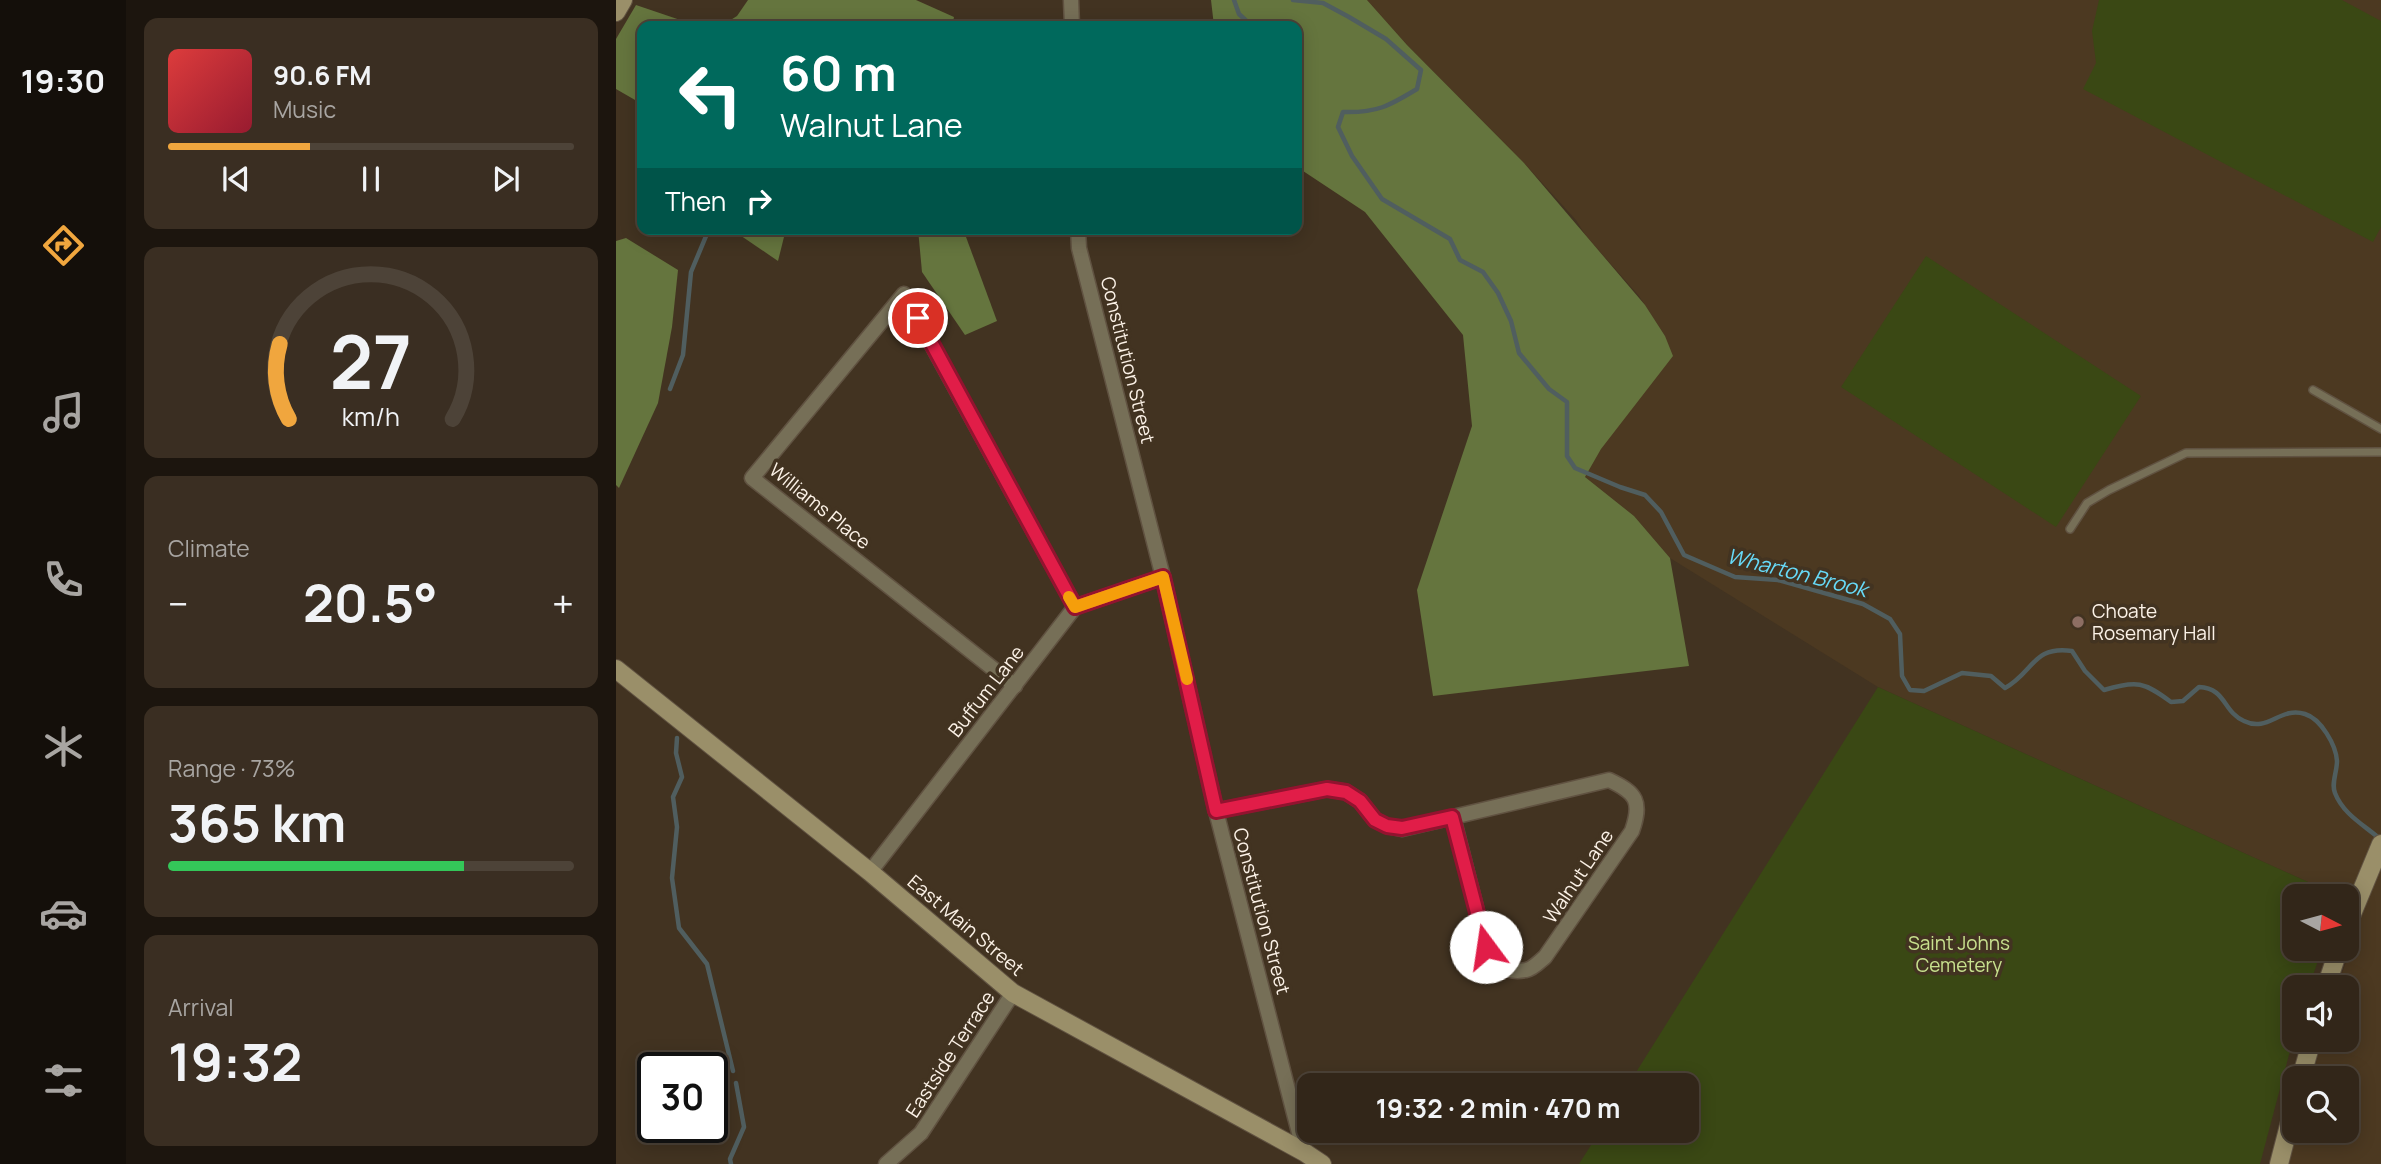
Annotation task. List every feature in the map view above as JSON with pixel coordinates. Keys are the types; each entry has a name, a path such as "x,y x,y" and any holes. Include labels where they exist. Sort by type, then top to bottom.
{"main road":[{"path":"616,12 624,0"},
{"name":"East Main Street","path":"616,669 870,872 1013,993 1322,1164"},
{"path":"2359,897 2380,846"},
{"path":"2279,1164 2284,1143"}],"street":[{"path":"1072,0 1072,21"},
{"name":"Constitution Street","path":"1078,235 1079,248 1163,577 1216,811 1304,1152"},
{"name":"Williams Place","path":"1015,685 752,478 904,294 1075,607"},
{"path":"1075,607 1163,577"},
{"name":"Buffum Lane","path":"870,872 1075,607"},
{"name":"Walnut Lane","path":"1216,811 1327,789 1346,792 1360,801 1375,820 1387,826 1402,828 1609,780 1626,788 1636,801 1638,814 1632,831 1545,957 1528,970 1507,970 1491,960 1452,817"},
{"name":"Eastside Terrace","path":"886,1164 921,1133 1013,993"}],"lane":[{"path":"2313,390 2381,429"},
{"path":"2070,529 2087,503 2186,453 2381,452"}],"shaded area":[{"name":"Choate Rosemary Hall","path":"1367,0 2381,0 2381,1164 2288,1164 2294,1143 2359,1143 2359,1066 2315,1066 2319,1052 2359,1052 2359,975 2341,975 2346,961 2359,961 2359,884 2313,884 1878,687 1670,558 1634,516 1585,477 1665,336 1639,296 1586,236 1576,220 1524,163 1407,45"}],"green space":[{"path":"748,0 916,0 954,17 953,21 729,21 737,16"},
{"path":"1211,0 1367,0 1407,45 1524,163 1645,305 1665,336 1673,356 1601,449 1585,477 1634,516 1670,558 1689,666 1433,696 1417,590 1472,426 1463,335 1365,212 1302,170 1302,21 1213,21"},
{"path":"2099,0 2342,0 2381,21 2381,227 2373,242 2083,89 2096,63 2092,31"},
{"path":"636,5 683,21 637,21 637,101 616,89 616,39"},
{"path":"740,235 784,235 778,261"},
{"path":"919,235 964,235 997,321 965,335 922,272"},
{"path":"626,238 678,270 672,327 658,403 619,488 616,485 616,241"},
{"path":"1926,256 2141,396 2056,527 1841,387"},
{"name":"Saint Johns Cemetery","path":"1878,687 2313,884 2282,884 2282,961 2318,961 2313,975 2282,975 2282,1052 2290,1052 2286,1066 2282,1066 2282,1081 2260,1164 1579,1164 1592,1143 1699,1143 1699,1073 1636,1073"}],"waterway":[{"path":"1234,0 1239,14 1247,21"},
{"name":"Wharton Brook","path":"1293,0 1323,3 1349,17 1386,39 1421,70 1417,89 1398,100 1374,110 1343,112 1338,127 1352,156 1382,199 1450,239 1460,260 1483,272 1498,293 1511,321 1519,353 1549,389 1567,402 1567,456 1575,468 1645,495 1661,512 1684,555 1735,577 1778,580 1863,604 1890,619 1900,634 1902,676 1910,690 1924,691 1962,673 1991,676 2005,688 2041,656 2059,650 2072,651 2085,671 2104,690 2140,685 2154,690 2171,702 2183,701 2199,687 2208,688 2220,696 2237,717 2252,724 2267,722 2288,713 2305,714 2317,721 2334,748 2337,761 2334,789 2339,800 2349,813 2380,839"},
{"path":"670,389 683,355 691,272 706,235"},
{"path":"677,738 676,753 682,777 673,797 677,827 672,878 679,928 707,964 733,1071"},
{"path":"731,1164 730,1159 744,1127 736,1083"}],"slow traffic":[{"path":"1069,597 1075,607 1163,577 1187,679"}],"place":[{"name":"Choate Rosemary Hall","path":"2078,622"}],"route":[{"path":"918,318 1075,607 1163,577 1216,811 1327,789 1346,792 1360,801 1375,820 1387,826 1402,828 1452,817 1486,947"}]}
